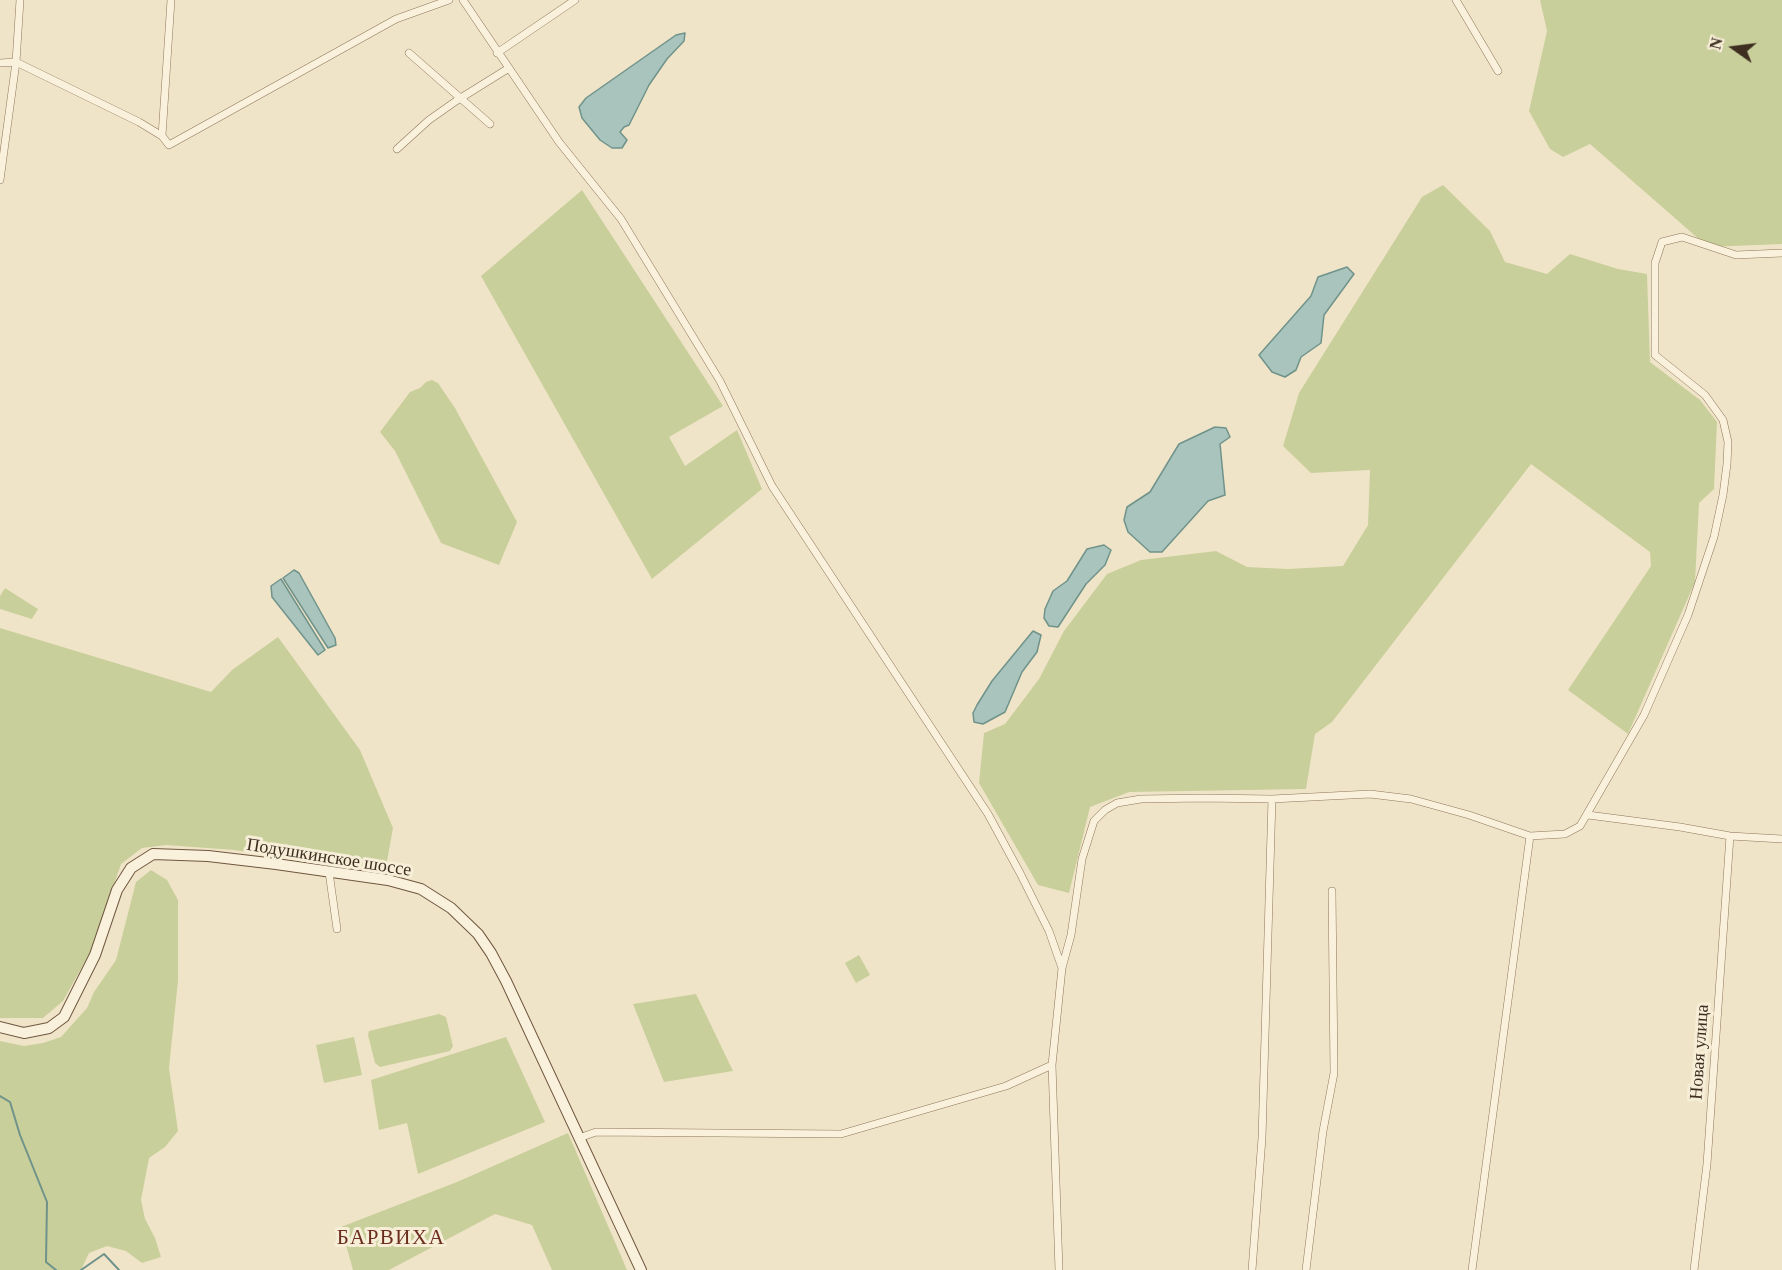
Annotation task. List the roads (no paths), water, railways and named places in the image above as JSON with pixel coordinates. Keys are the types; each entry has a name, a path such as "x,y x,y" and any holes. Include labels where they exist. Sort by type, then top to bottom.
{"main road":[{"name":"Подушкинское шоссе","path":"0,1027 24,1033 49,1028 64,1017 95,955 117,890 132,868 153,854 208,856 388,880 421,889 451,908 478,934 491,953 641,1270"}],"street":[{"path":"0,180 16,62 20,0"},
{"path":"162,136 171,0"},
{"path":"0,63 16,62 139,122 162,136 169,145 396,19 449,0"},
{"path":"463,0 559,142 621,219 720,381 772,486 988,814 1049,931 1062,968"},
{"path":"498,52 575,0"},
{"path":"1456,0 1498,71"},
{"path":"409,53 490,124"},
{"path":"397,149 429,120 509,68"},
{"path":"1059,1270 1052,1065 1062,968 1071,935 1082,859 1094,821 1105,810 1117,803 1141,799 1272,799 1370,794 1390,795 1469,815 1530,836 1565,834 1580,826 1644,715 1688,615 1714,537 1727,464 1728,442 1723,420 1705,395 1655,355 1655,263 1662,242 1682,237 1736,255 1782,253"},
{"path":"1252,1270 1262,1138 1272,799"},
{"path":"1588,815 1730,836 1782,839"},
{"path":"1472,1270 1530,836"},
{"name":"Новая улица","path":"1694,1270 1707,1164 1730,836"},
{"path":"330,872 337,929"},
{"path":"1306,1270 1323,1131 1334,1073 1332,891"},
{"path":"579,1138 596,1132 841,1134 1006,1086 1052,1065"}],"water":[{"path":"685,33 684,41 667,59 649,85 629,125 620,132 627,140 622,148 612,148 600,140 582,118 579,107 586,98 676,35"},
{"path":"1347,267 1354,274 1324,315 1321,343 1301,357 1296,370 1285,377 1272,372 1259,355 1311,296 1318,277"},
{"path":"1215,427 1226,428 1230,437 1220,444 1225,495 1208,501 1162,552 1150,552 1128,532 1124,520 1127,507 1150,492 1179,444"},
{"path":"1104,545 1111,550 1105,565 1086,584 1058,627 1049,626 1044,618 1045,609 1053,591 1067,581 1087,549"},
{"path":"294,570 299,573 335,638 336,645 328,648 283,578"},
{"path":"281,579 325,650 318,655 272,597 271,586"},
{"path":"1033,631 1041,635 1037,652 1022,672 1005,712 983,724 974,722 973,713 992,681"}],"waterway":[{"path":"0,1096 10,1102 20,1135 47,1202 46,1262 56,1270"},
{"path":"81,1270 104,1254 119,1270"}],"district":[{"name":"БАРВИХА","path":"391,1238"}]}
